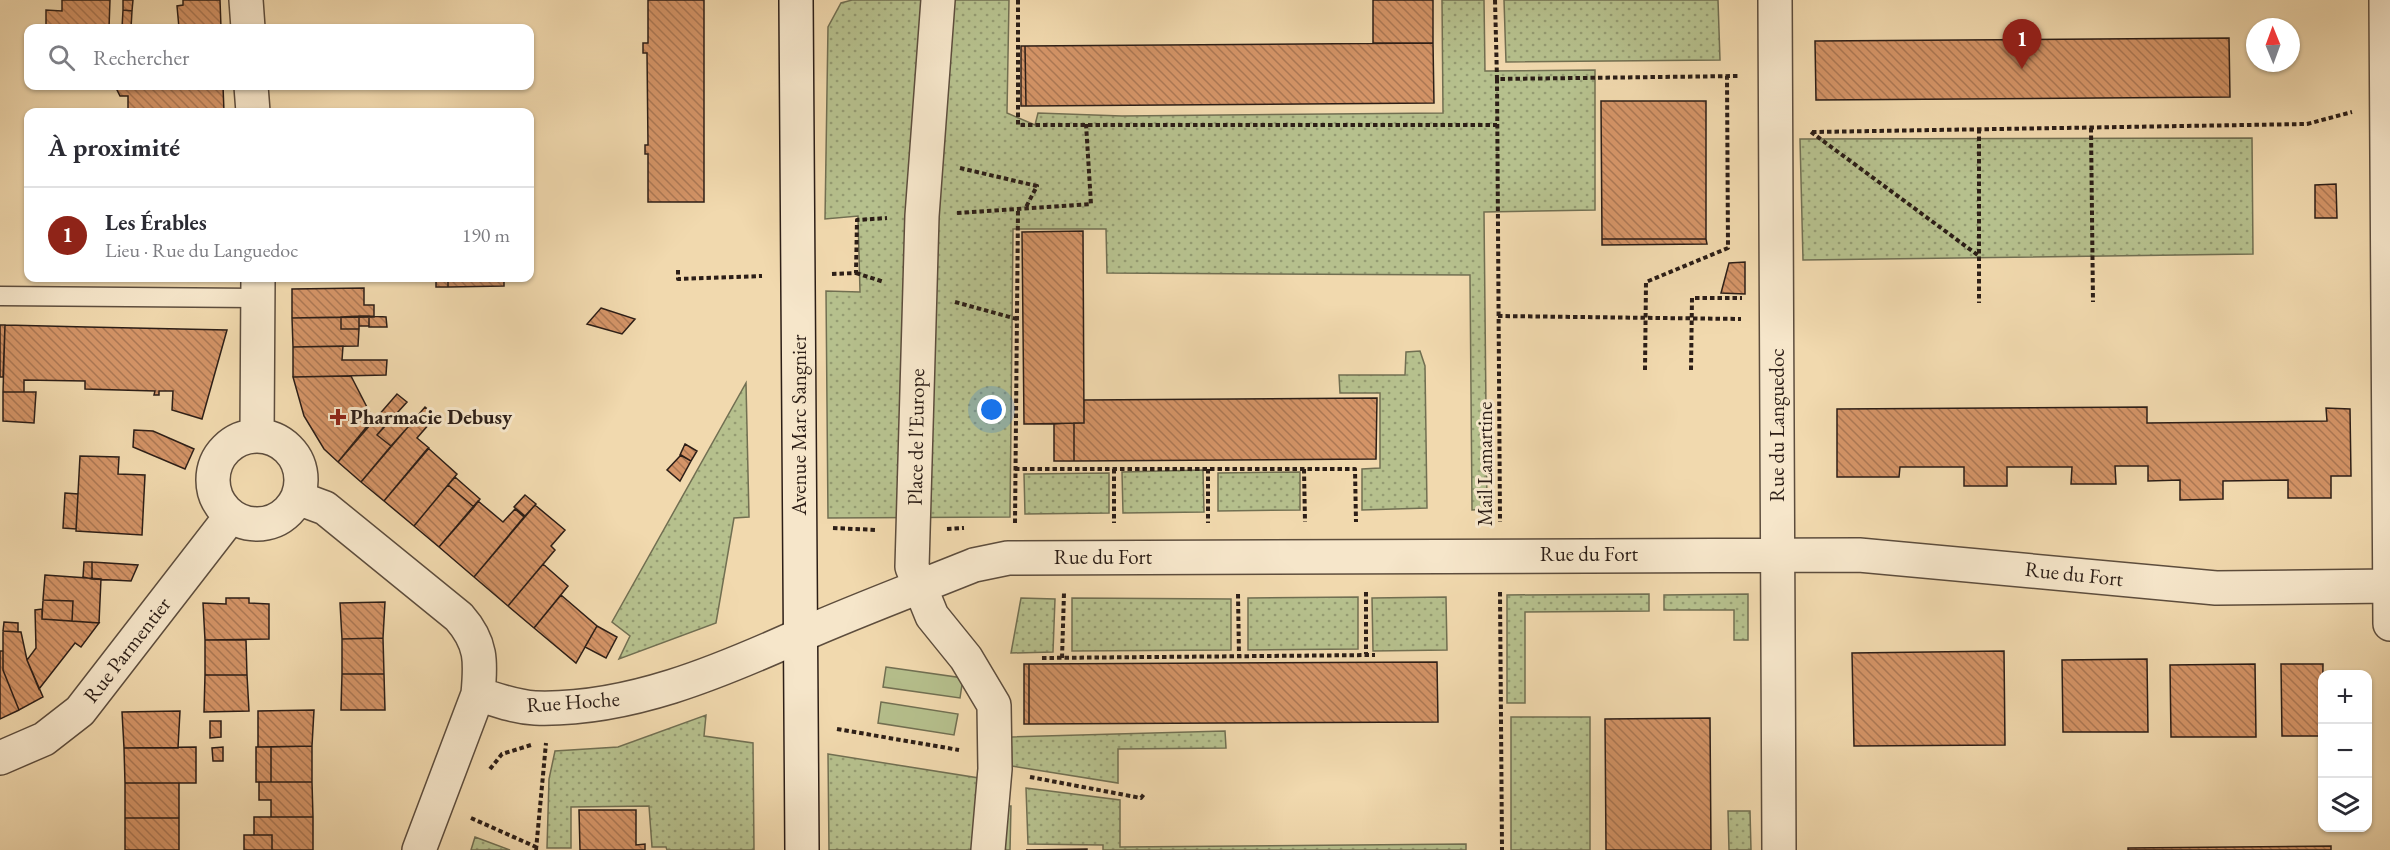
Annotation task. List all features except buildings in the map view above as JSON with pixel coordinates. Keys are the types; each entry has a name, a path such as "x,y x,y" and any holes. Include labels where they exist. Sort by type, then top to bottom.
{"street":[{"path":"246,0 248,24"},
{"name":"Avenue Marc Sangnier","path":"796,0 802,850"},
{"name":"Place de l'Europe","path":"938,0 922,216 912,567 932,616 966,658 994,705 995,769 988,850"},
{"name":"Rue du Languedoc","path":"1775,0 1779,850"},
{"path":"2386,0 2390,624"},
{"path":"251,90 253,108"},
{"path":"257,436 258,288"},
{"path":"257,436 278,441 294,456 302,477 297,498 286,514 268,523 249,523 231,516 220,504 213,488 217,463 233,443 257,436"},
{"path":"297,498 325,508 459,617 472,631 478,647 480,670 478,694 419,850"},
{"name":"Rue Parmentier","path":"0,758 44,739 80,711 231,516"},
{"name":"Rue du Fort","path":"801,636 974,565 1008,558 1778,553 1900,556 2216,588 2390,586"},
{"name":"Rue Hoche","path":"478,694 507,704 535,708 610,702 662,689 775,648 801,636"}],"lane":[{"path":"0,296 258,288"}],"path":[{"path":"1018,0 1018,125 1497,125"},
{"name":"Mail Lamartine","path":"1496,0 1502,850"},
{"path":"1645,370 1646,282 1728,248 1727,76"},
{"path":"1497,79 1775,76"},
{"path":"1775,132 2307,124 2386,102"},
{"path":"678,270 678,279 856,273 857,220 1091,204 1086,124"},
{"path":"2091,128 2093,302"},
{"path":"1979,129 1979,303"},
{"path":"1811,132 1979,256"},
{"path":"927,160 1036,186 1025,209"},
{"path":"1003,526 1015,525 1018,209"},
{"path":"1691,370 1692,298 1776,308"},
{"path":"1498,316 1692,318 1776,308"},
{"path":"1015,469 1355,469 1356,522"},
{"path":"1114,469 1114,524"},
{"path":"1208,469 1208,524"},
{"path":"1304,469 1305,522"},
{"path":"800,527 914,532 970,528"},
{"path":"1238,591 1239,656"},
{"path":"1366,591 1366,654"},
{"path":"1062,658 1064,592"},
{"path":"1042,658 1375,655"},
{"path":"801,727 852,730 965,751 995,769 1141,798 1145,793"},
{"path":"487,772 502,754 558,741"},
{"path":"474,810 471,819 536,848 546,742"}],"green space":[{"path":"852,0 1009,0 1007,113 1035,125 1038,113 1122,116 1443,113 1442,0 1484,0 1485,71 1595,70 1595,210 1484,212 1487,509 1472,510 1470,275 1107,273 1106,229 1013,229 1010,517 828,518 826,291 860,292 858,216 825,219 828,27 841,3"},
{"path":"1504,0 1718,0 1720,60 1506,62"},
{"path":"2252,138 2253,254 1803,260 1800,139"},
{"path":"1420,351 1425,366 1427,508 1362,510 1362,469 1380,468 1380,393 1340,393 1339,375 1405,375 1406,352"},
{"path":"746,383 749,517 734,518 716,623 619,659 630,636 612,622"},
{"path":"1203,470 1204,512 1123,513 1122,472"},
{"path":"1300,472 1300,510 1218,511 1218,473"},
{"path":"1109,473 1109,513 1025,514 1024,474"},
{"path":"1649,594 1649,611 1525,612 1525,703 1507,703 1507,595"},
{"path":"1748,594 1748,640 1734,640 1734,610 1664,610 1664,595"},
{"path":"1358,597 1358,649 1248,650 1248,598"},
{"path":"1446,597 1447,650 1373,651 1372,598"},
{"path":"1021,598 1055,599 1053,652 1011,653"},
{"path":"1072,598 1231,599 1231,650 1072,651"},
{"path":"886,667 963,678 960,698 883,687"},
{"path":"881,702 958,714 954,735 878,723"},
{"path":"706,715 704,736 753,743 754,850 667,850 666,847 652,847 649,806 571,807 571,848 547,848 549,779 555,751 618,747"},
{"path":"1511,717 1590,717 1590,850 1511,850"},
{"path":"1225,731 1226,748 1118,749 1118,783 1012,766 1011,737"},
{"path":"828,754 985,779 977,850 829,850"},
{"path":"1026,788 1120,800 1120,847 1466,844 1466,850 1103,850 1103,845 1028,844"},
{"path":"1003,806 1011,806 1010,850 999,850"},
{"path":"1728,811 1750,811 1751,850 1729,850"},
{"path":"475,837 510,850 471,850"}],"place":[{"name":"Les Érables","path":"2022,69"},
{"name":"Pharmacie Debusy","path":"338,417"}]}
